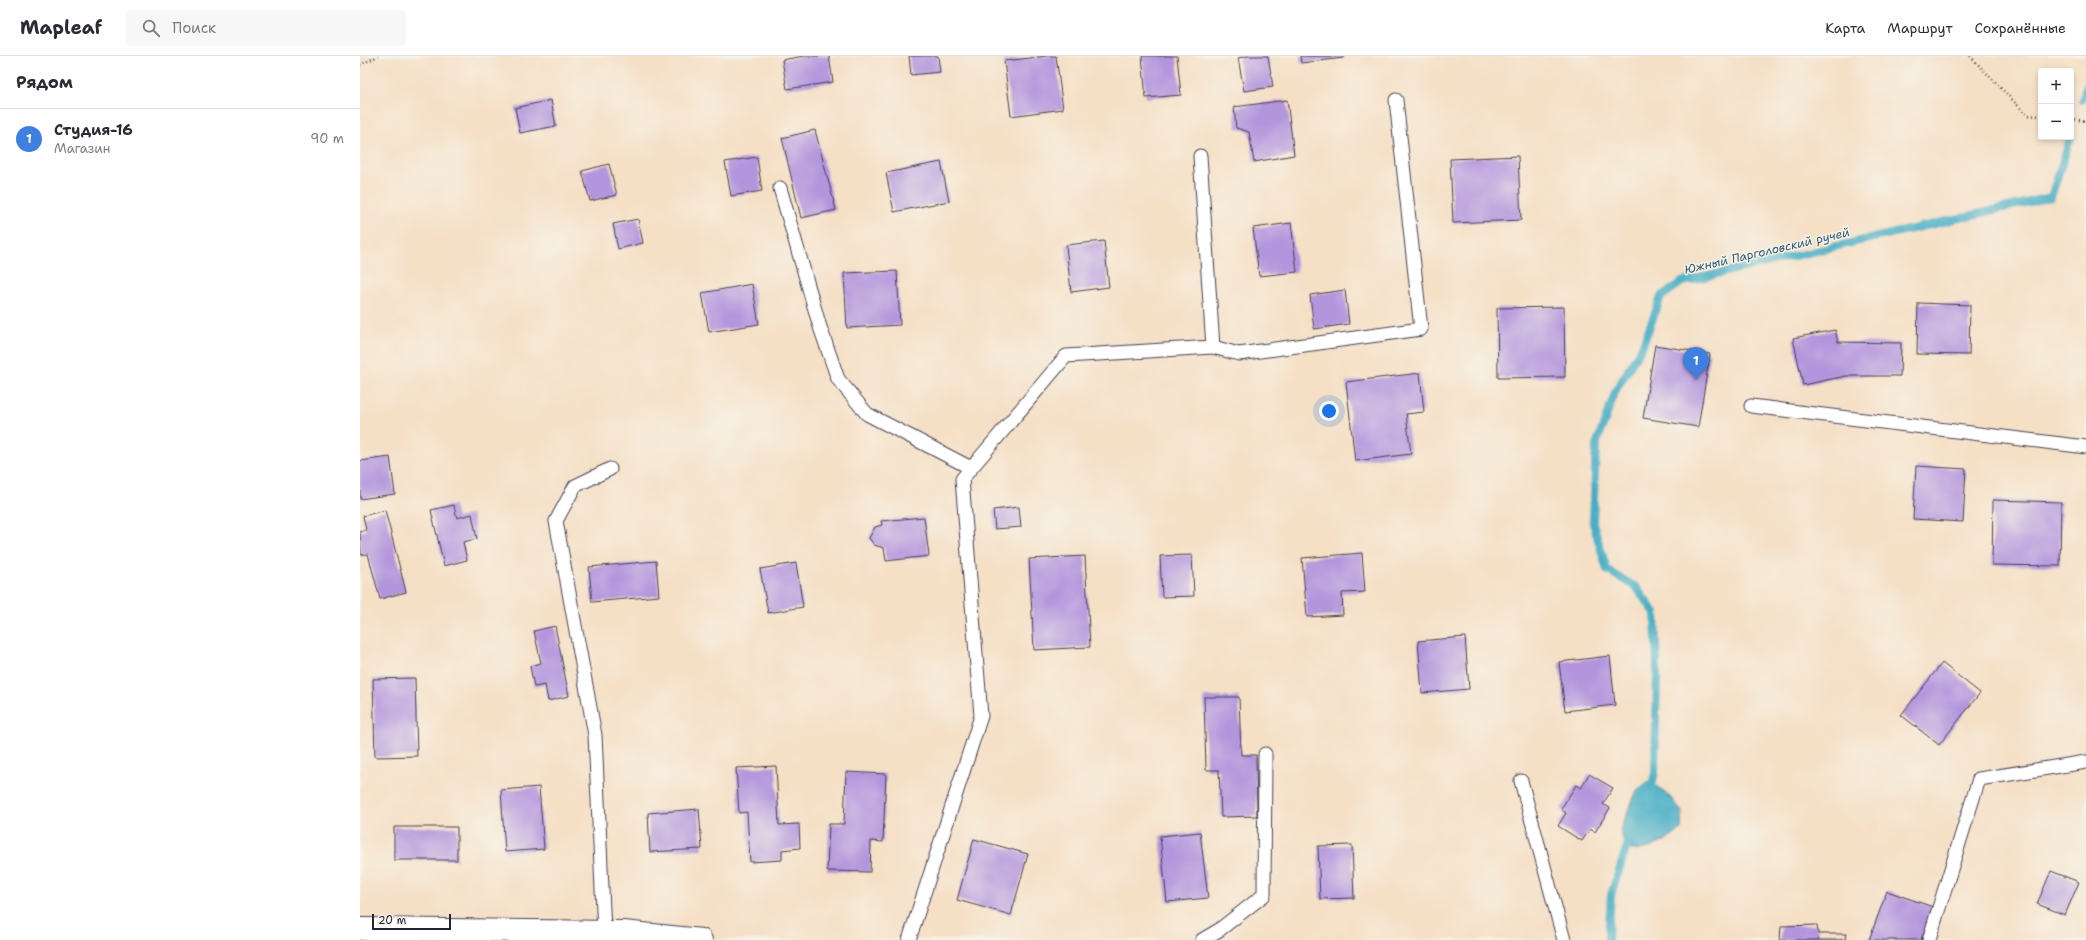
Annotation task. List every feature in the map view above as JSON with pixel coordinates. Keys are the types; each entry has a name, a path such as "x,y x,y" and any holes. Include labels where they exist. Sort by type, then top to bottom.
{"street":[{"path":"360,929 482,935 623,932 701,940"}],"lane":[{"path":"909,940 981,716 962,479 1066,356 1213,347 1239,354 1421,329 1396,100"},
{"path":"1200,156 1213,347"},
{"path":"780,188 820,327 838,379 867,414 972,468"},
{"path":"1751,406 2086,447"},
{"path":"604,932 595,735 556,521 576,486 610,470"},
{"path":"1202,940 1219,930 1264,895 1265,754"},
{"path":"1929,940 1979,779 2086,762"},
{"path":"1521,781 1564,940"}],"path":[{"path":"360,65 378,56"},
{"path":"1970,56 2028,115 2038,116"},
{"path":"2074,119 2086,121"}],"water":[{"path":"1646,783 1653,783 1671,798 1682,812 1681,830 1655,846 1641,850 1626,849 1620,830 1637,790"}],"building":[{"path":"804,56 829,56 833,82 787,89 782,60"},
{"path":"909,56 938,56 940,72 911,75"},
{"path":"1056,56 1063,109 1011,116 1004,61"},
{"path":"1142,56 1177,56 1181,95 1146,98"},
{"path":"1248,56 1268,56 1273,87 1244,91 1238,58"},
{"path":"1300,56 1344,56 1344,58 1301,63"},
{"path":"551,100 556,126 520,133 515,108"},
{"path":"1287,100 1294,155 1254,162 1249,132 1236,128 1234,107"},
{"path":"815,130 836,210 801,218 782,138"},
{"path":"1518,156 1521,220 1453,223 1450,159"},
{"path":"757,157 762,191 731,196 725,162"},
{"path":"941,162 949,201 894,212 886,173"},
{"path":"609,164 617,195 590,201 582,171"},
{"path":"638,219 643,243 618,249 613,224"},
{"path":"1291,223 1297,272 1259,276 1253,228"},
{"path":"1104,241 1109,287 1071,292 1066,245"},
{"path":"897,271 900,325 847,328 844,273"},
{"path":"752,284 759,324 709,332 702,293"},
{"path":"1345,290 1349,324 1314,329 1310,295"},
{"path":"1918,303 1970,305 1969,355 1917,354"},
{"path":"1564,307 1565,377 1498,378 1497,308"},
{"path":"1835,330 1838,342 1901,343 1900,376 1846,376 1803,385 1793,338"},
{"path":"1655,345 1710,354 1698,427 1643,418"},
{"path":"1420,373 1424,412 1406,414 1411,454 1355,461 1346,382"},
{"path":"390,457 395,494 360,499 360,461"},
{"path":"1916,466 1966,469 1963,522 1913,519"},
{"path":"1993,500 2061,502 2060,566 1992,565"},
{"path":"454,505 457,518 472,514 477,539 463,542 467,560 444,566 431,510"},
{"path":"1019,507 1021,527 995,529 993,510"},
{"path":"385,510 406,592 380,599 368,554 361,555 360,532 366,530 363,516"},
{"path":"924,517 929,556 886,561 884,548 874,545 869,538 875,527 882,525 881,521"},
{"path":"1362,553 1365,592 1342,593 1343,615 1307,617 1302,558"},
{"path":"1192,555 1194,596 1162,597 1160,556"},
{"path":"1085,556 1090,647 1034,650 1029,559"},
{"path":"656,561 659,596 592,602 589,567"},
{"path":"796,563 803,607 768,613 760,569"},
{"path":"555,626 569,696 548,701 545,685 534,687 530,666 541,663 534,631"},
{"path":"1465,637 1469,689 1422,693 1418,641"},
{"path":"1610,656 1615,705 1565,711 1559,662"},
{"path":"1942,663 1980,693 1939,745 1901,715"},
{"path":"415,678 417,756 375,757 373,679"},
{"path":"1204,697 1239,697 1241,755 1256,755 1257,816 1221,817 1219,770 1206,770"},
{"path":"776,766 779,825 799,824 800,848 782,850 782,860 750,862 747,812 739,813 736,768"},
{"path":"846,772 886,774 883,842 871,841 870,872 827,871 829,824 844,824"},
{"path":"1589,774 1613,788 1603,804 1610,808 1595,832 1590,829 1582,841 1558,826 1566,813 1561,809 1576,785 1581,788"},
{"path":"539,787 544,849 505,852 501,790"},
{"path":"699,809 702,849 650,852 648,813"},
{"path":"394,827 457,827 457,860 394,860"},
{"path":"1200,832 1208,898 1167,902 1160,836"},
{"path":"974,839 1028,854 1011,915 957,900"},
{"path":"1352,845 1354,898 1320,899 1318,846"},
{"path":"2051,871 2079,882 2065,915 2037,904"},
{"path":"1887,891 1933,907 1921,940 1869,940"},
{"path":"1817,925 1818,934 1846,934 1845,940 1780,940 1781,926"}],"waterway":[{"name":"Южный Парголовский ручей","path":"2082,100 2086,88"},
{"name":"Южный Парголовский ручей","path":"1650,793 1655,773 1657,669 1655,613 1636,587 1607,570 1593,523 1596,445 1616,390 1642,347 1661,297 1682,282 2051,197 2070,140"},
{"name":"Южный Парголовский ручей","path":"1608,940 1611,895 1629,840"}],"place":[{"name":"Студия-16","path":"1696,380"}]}
